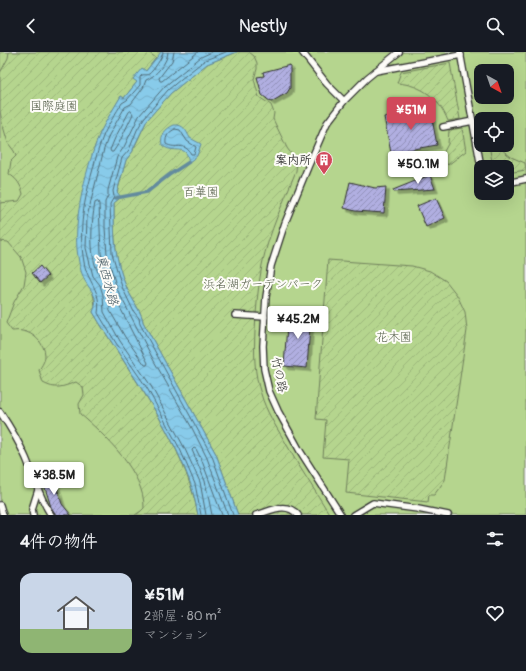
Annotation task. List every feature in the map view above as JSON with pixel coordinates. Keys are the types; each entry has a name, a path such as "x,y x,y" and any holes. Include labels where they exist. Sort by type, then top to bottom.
{"lane":[{"path":"302,52 344,101"},
{"name":"竹の路","path":"341,515 293,438 269,391 264,369 263,346 266,297 271,266 284,223 328,124 344,101 399,52"},
{"path":"376,71 461,54 480,160"},
{"path":"443,127 473,121"},
{"path":"514,182 526,179"},
{"path":"235,315 265,317"},
{"path":"0,412 10,426 25,456 38,490 51,515"},
{"path":"32,515 38,490"},
{"path":"354,515 374,504 418,509 448,515"},
{"path":"0,505 3,515"},
{"path":"257,515 272,509 284,507 291,509 298,515"}],"green space":[{"name":"浜名湖ガーデンパーク","path":"0,52 526,52 526,515 0,515"},
{"name":"国際庭園","path":"9,52 148,52 156,58 146,71 142,69 134,79 137,82 124,98 121,96 101,131 95,146 78,216 81,268 85,280 92,290 95,307 93,312 169,435 181,460 191,487 198,515 135,515 144,508 143,495 138,481 131,468 111,443 80,414 79,404 84,395 83,387 76,382 59,387 43,383 39,370 44,361 45,355 41,343 34,336 26,332 12,331 6,323 14,302 24,285 26,272 21,257 8,242 0,241 0,203 19,201 23,194 18,182 9,174 11,161 16,156 8,143 0,111 0,73 8,58"},
{"name":"百華園","path":"237,52 249,52 254,56 257,63 257,69 254,79 259,97 271,105 274,113 273,119 287,148 297,162 296,171 273,229 262,265 257,298 255,331 257,379 265,406 271,418 330,515 238,515 216,454 143,322 141,314 126,286 119,265 115,235 114,203 121,197 117,193 126,160 133,151 147,120 171,93 207,64"},
{"path":"450,63 460,119 448,121 440,106 428,94 406,84 397,83 401,72"},
{"path":"462,128 466,151 448,165 441,157 448,144 449,130"},
{"path":"490,152 505,152 511,157 525,163 526,170 514,172 514,160 492,160"},
{"name":"花木園","path":"328,260 412,266 430,271 446,281 457,295 465,312 467,330 445,480 434,495 429,495 428,502 346,493 349,459 323,457 326,420 316,419"}],"water":[{"name":"東西水路","path":"161,52 237,52 207,64 171,93 147,120 133,151 126,160 117,192 121,197 114,203 117,255 122,276 141,314 143,322 216,454 238,515 198,515 191,485 171,440 146,396 93,312 95,298 84,279 78,257 77,236 82,190 90,160 100,133 121,96 124,98 137,82 133,79 142,68 146,71"},
{"path":"174,125 182,127 190,138 201,144 197,156 189,162 184,151 169,149 162,145 164,133 168,128"}],"building":[{"path":"290,65 290,88 287,93 271,102 262,95 257,77 264,76 263,72"},
{"path":"430,108 437,145 391,153 384,117"},
{"path":"430,175 435,189 394,192 393,190"},
{"path":"350,182 375,188 386,187 384,213 355,211 344,208"},
{"path":"436,198 445,218 426,227 417,206"},
{"path":"40,266 48,276 40,283 32,273"},
{"path":"288,312 311,313 307,368 284,366"},
{"path":"53,475 62,504 71,515 56,515 51,507 42,478"}],"waterway":[{"path":"116,198 147,192 189,162"}],"place":[{"name":"案内所","path":"324,175"}]}
